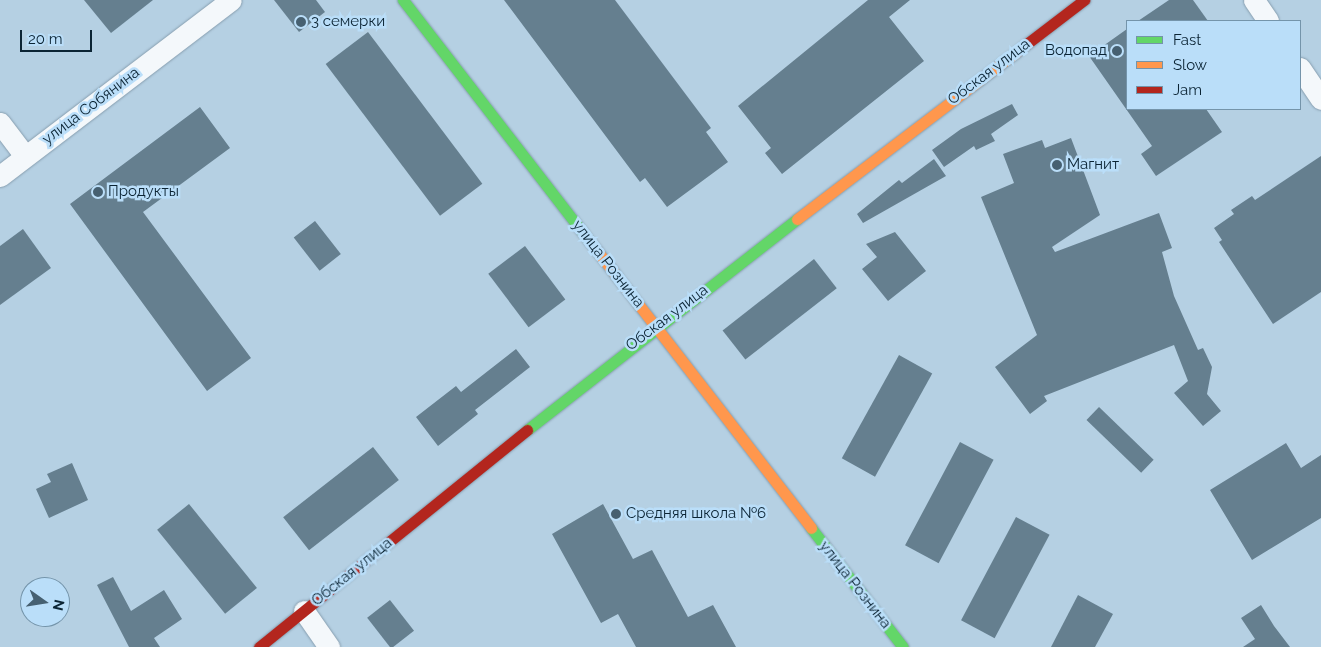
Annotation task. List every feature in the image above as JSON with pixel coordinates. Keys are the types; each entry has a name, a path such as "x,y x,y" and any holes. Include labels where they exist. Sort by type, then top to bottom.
{"main road":[{"name":"улица Рознина","path":"403,0 903,647"},
{"name":"Обская улица","path":"259,647 656,326 1084,0"}],"street":[{"name":"улица Собянина","path":"0,176 231,0"},
{"path":"1254,0 1267,20"},
{"path":"1301,69 1321,99"},
{"path":"0,123 25,156"},
{"path":"304,612 329,647"}],"building":[{"path":"84,0 153,0 111,33"},
{"name":"3 семерки","path":"274,0 316,0 325,12 299,32"},
{"path":"504,0 615,0 711,128 706,132 728,162 667,207 645,178 640,182"},
{"path":"868,0 910,0 889,17 924,61 782,174 765,153 771,148 738,106"},
{"path":"1169,0 1193,0 1207,20 1139,20"},
{"path":"1126,30 1126,109 1089,56"},
{"path":"368,32 482,184 440,216 326,64"},
{"path":"1012,104 1018,115 991,134 995,141 976,150 974,146 944,167 932,150 961,129"},
{"path":"200,107 230,148 143,212 251,358 207,391 70,204"},
{"path":"1127,110 1207,110 1222,132 1156,176 1141,154 1152,146"},
{"path":"1071,138 1100,215 1052,247 1055,252 1159,213 1172,248 1162,252 1174,296 1198,350 1203,348 1212,367 1207,394 1221,411 1203,426 1174,393 1188,381 1174,345 1044,396 1047,401 1030,414 995,367 1037,335 981,197 1014,183 1003,154 1042,140 1045,148"},
{"path":"1321,156 1321,292 1273,324 1219,242 1222,240 1214,228 1234,214 1231,210 1252,196 1255,200"},
{"path":"934,159 946,176 863,223 857,214 899,180 902,183"},
{"path":"315,221 341,254 320,271 294,238"},
{"path":"23,229 51,268 0,305 0,246"},
{"path":"895,232 926,271 888,301 862,269 877,257 866,244"},
{"path":"525,246 565,300 529,327 488,274"},
{"path":"814,259 837,288 745,360 723,330"},
{"path":"516,349 530,367 475,410 478,414 438,446 416,417 456,386 461,392"},
{"path":"899,355 932,373 875,477 842,458"},
{"path":"1099,407 1154,460 1141,473 1086,420"},
{"path":"960,442 994,460 939,563 905,545"},
{"path":"1286,443 1301,468 1321,455 1321,518 1252,560 1210,490"},
{"path":"373,447 399,480 309,550 283,517"},
{"path":"72,463 88,500 49,518 36,489 51,482 47,474"},
{"path":"189,504 257,588 225,614 157,530"},
{"path":"603,504 633,559 652,550 688,617 713,605 736,647 636,647 618,614 601,623 552,534"},
{"path":"1016,517 1050,535 995,638 961,620"},
{"path":"113,577 131,611 164,590 182,619 154,638 160,647 129,647 97,585"},
{"path":"1078,595 1113,614 1095,647 1051,647"},
{"path":"390,600 414,631 393,647 390,647 367,618"},
{"path":"1261,605 1290,647 1243,647 1255,639 1241,618"}],"traffic: fast":[{"path":"403,0 591,243"},
{"path":"527,430 797,219"},
{"path":"811,528 903,647"}],"traffic: slow":[{"path":"797,219 1016,52"},
{"path":"591,243 811,528"}],"traffic: jam":[{"path":"1016,52 1084,0"},
{"path":"259,647 527,430"}],"place":[{"name":"3 семерки","path":"301,22"},
{"name":"Водопад","path":"1117,51"},
{"name":"Магнит","path":"1057,165"},
{"name":"Продукты","path":"98,192"},
{"name":"Средняя школа №6","path":"616,514"}]}
